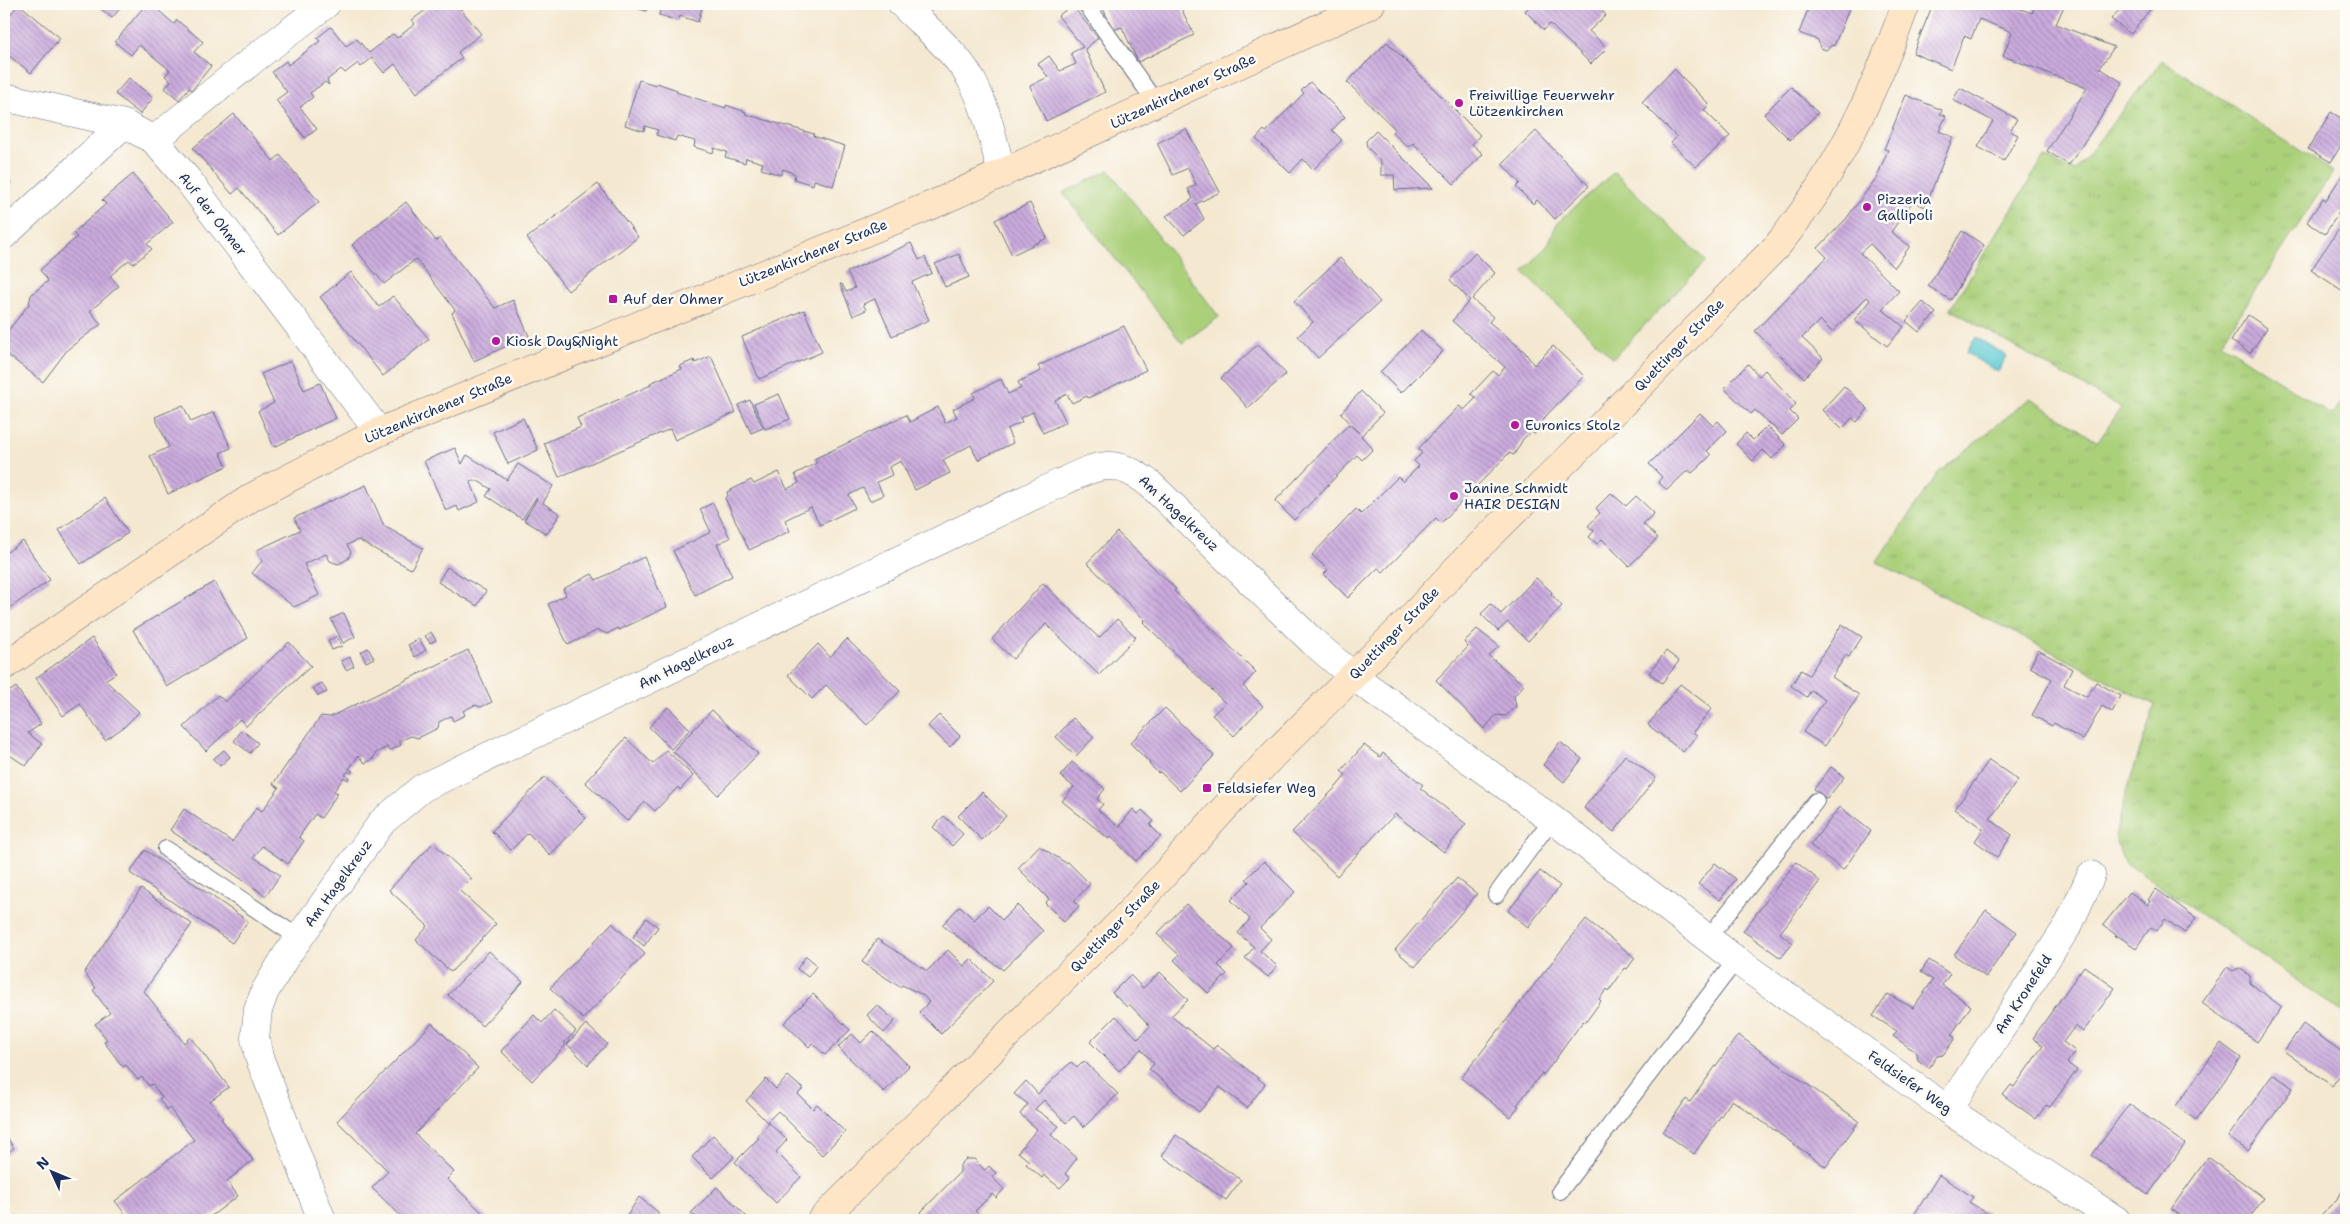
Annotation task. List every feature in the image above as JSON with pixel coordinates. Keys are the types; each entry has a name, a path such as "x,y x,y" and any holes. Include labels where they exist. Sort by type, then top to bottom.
{"street":[{"path":"154,140 259,55 326,4"},
{"path":"902,4 961,64 980,96 1002,174"},
{"name":"Lützenkirchener Straße","path":"4,666 252,497 379,432 1002,174 1371,4"},
{"name":"Quettinger Straße","path":"821,1220 1119,924 1273,756 1408,622 1460,565 1777,246 1807,210 1836,163 1884,63 1906,4"},
{"name":"Auf der Ohmer","path":"4,97 124,124 154,140 188,180 379,432"},
{"path":"4,235 124,124"},
{"name":"Am Hagelkreuz","path":"322,1220 258,1056 255,1038 258,1010 265,991 299,938 382,822 422,788 1090,468 1117,465 1132,470 1150,484 1312,641 1353,676"},
{"name":"Feldsiefer Weg","path":"1353,676 1552,819 1709,937 1736,960 1948,1110 2116,1220"},
{"name":"Am Kronefeld","path":"1948,1110 2069,924 2091,875"}],"lane":[{"path":"1086,4 1156,103"},
{"path":"1709,937 1816,800"},
{"path":"1496,895 1552,819"},
{"path":"166,849 299,938"},
{"path":"1560,1191 1736,960"}],"green space":[{"path":"2162,60 2333,172 2221,343 2331,415 2346,398 2346,1014 2123,861 2115,835 2127,789 2155,705 1877,562 1938,473 2030,398 2098,442 2121,408 1950,309 2044,157 2075,171"},
{"path":"1109,170 1219,317 1182,343 1063,193"},
{"path":"1614,172 1706,261 1613,358 1523,272 1548,245 1557,223"}],"water":[{"path":"1976,337 2007,356 1998,372 1966,353"}],"building":[{"path":"19,4 60,38 31,73 7,54 4,59 4,22"},
{"path":"95,4 124,4 112,18"},
{"path":"146,4 151,4 174,24 177,20 203,42 194,52 211,66 192,90 189,88 179,100 165,88 171,81 165,76 170,70 139,45 131,55 115,42"},
{"path":"434,4 465,4 460,8 481,34 458,52 462,58 417,93 395,64 384,73 372,58 361,67 358,63 345,73 341,69 327,80 329,85 325,82 310,93 313,97 300,107 317,129 305,138 276,100 287,92 272,72 286,61 288,65 320,41 317,38 331,27 346,46 357,39 369,53 393,34 397,38 415,24 412,20"},
{"path":"623,4 703,4 698,22 680,16 678,21 659,15 660,10 648,6 646,11"},
{"path":"1101,4 1179,4 1194,35 1138,62 1122,27 1113,30"},
{"path":"1532,4 1587,4 1590,7 1595,4 1606,15 1589,31 1607,48 1591,64 1550,24 1544,30 1525,11"},
{"path":"1810,4 1851,4 1834,46 1832,45 1826,50 1820,48 1818,40 1799,33"},
{"path":"1933,4 2007,4 2032,13 2036,4 2065,4 2056,24 2114,47 2100,68 2123,83 2069,165 2047,151 2087,88 2003,56 2012,32 1979,19 1971,39 1964,36 1951,69 1913,53"},
{"path":"2117,4 2154,4 2131,34 2111,19 2122,7"},
{"path":"1072,5 1098,38 1085,49 1105,92 1046,121 1030,86 1048,77 1038,64 1049,56 1060,71 1076,64 1071,53 1083,47 1058,16"},
{"path":"1387,42 1480,135 1472,144 1483,154 1454,184 1413,143 1408,147 1392,132 1395,129 1347,82"},
{"path":"1674,69 1709,104 1704,110 1730,136 1696,167 1671,143 1677,137 1642,102"},
{"path":"129,78 153,98 140,114 115,94"},
{"path":"639,80 656,85 657,83 677,90 676,92 726,108 726,105 746,112 745,114 814,134 813,136 845,146 833,186 814,180 813,185 794,179 795,174 783,169 781,175 761,169 763,163 746,158 745,163 725,157 727,152 714,148 713,153 694,147 695,141 677,136 675,141 656,135 658,130 645,126 644,131 625,125"},
{"path":"1310,82 1345,117 1332,130 1342,140 1313,170 1303,159 1290,173 1256,139 1264,130 1266,132 1304,93 1301,91"},
{"path":"1791,87 1818,113 1790,140 1764,114"},
{"path":"1960,88 2017,119 2010,131 2018,135 2004,161 1978,147 1993,121 1953,100"},
{"path":"1906,95 1942,110 1940,114 1946,116 1939,131 1953,137 1925,207 1913,201 1891,232 1910,246 1894,268 1870,244 1860,253 1899,291 1882,309 1904,327 1887,346 1854,320 1870,300 1867,297 1832,332 1820,320 1802,338 1823,358 1804,378 1755,331 1827,257 1818,248 1846,219 1877,177 1888,150 1884,149"},
{"path":"2331,112 2346,121 2346,137 2331,162 2308,149"},
{"path":"234,114 273,161 280,155 319,202 278,235 239,188 232,194 193,148"},
{"path":"1186,129 1220,192 1196,204 1204,219 1184,235 1166,216 1193,199 1188,189 1196,185 1188,168 1173,175 1157,143"},
{"path":"1376,131 1433,188 1395,190 1394,175 1381,175 1381,161 1367,147 1366,141"},
{"path":"1536,131 1589,186 1555,219 1537,200 1533,204 1516,187 1520,183 1502,164"},
{"path":"133,174 173,222 147,244 152,249 133,264 129,260 110,276 119,286 90,311 101,324 68,349 43,382 4,352 4,336 29,304 31,295 48,281 40,270 77,237 73,233 106,204 102,200"},
{"path":"2341,177 2346,181 2346,215 2340,211 2325,234 2307,222 2323,198 2326,200"},
{"path":"4,178 11,182 4,196"},
{"path":"598,184 638,237 568,291 527,238"},
{"path":"406,202 436,241 440,238 495,308 513,300 529,336 474,361 452,313 455,310 416,259 384,284 352,245"},
{"path":"1030,203 1047,238 1012,255 995,220"},
{"path":"2346,221 2346,293 2311,270"},
{"path":"1962,231 1984,245 1951,300 1928,286"},
{"path":"911,243 919,260 925,257 932,273 912,282 929,320 892,336 875,299 863,304 866,310 853,316 840,284 842,284 846,292 855,288 847,272"},
{"path":"1475,253 1495,273 1472,299 1493,317 1489,322 1524,351 1534,365 1553,346 1584,376 1546,416 1535,434 1531,432 1523,439 1514,455 1509,453 1441,523 1436,518 1383,572 1378,568 1348,598 1324,574 1328,570 1312,555 1356,509 1361,514 1398,477 1403,482 1419,466 1414,461 1422,453 1418,449 1459,406 1464,410 1476,398 1471,394 1493,371 1498,375 1505,367 1452,321 1470,300 1450,280"},
{"path":"959,254 969,277 945,287 935,264"},
{"path":"1340,258 1380,302 1318,358 1298,336 1313,322 1294,301"},
{"path":"351,272 379,307 393,296 429,339 383,376 320,297"},
{"path":"1923,302 1936,313 1919,332 1906,321"},
{"path":"804,310 822,352 759,379 742,337"},
{"path":"2248,315 2267,328 2250,353 2231,341"},
{"path":"1124,326 1146,370 1088,398 1087,396 1072,403 1067,394 1055,400 1066,422 1043,433 1033,412 1020,418 1022,422 1007,429 1013,443 978,460 971,445 943,460 950,473 915,490 901,461 889,467 892,475 877,482 883,495 870,501 863,488 849,495 855,508 820,525 811,507 785,520 790,531 749,550 725,498 728,496 727,492 751,480 754,484 779,472 787,489 799,483 795,474 817,463 814,459 906,415 910,422 938,407 945,423 957,417 953,409 975,398 973,393 1001,379 1008,394 1021,388 1018,382 1041,371 1038,366"},
{"path":"1421,330 1443,351 1401,393 1380,372"},
{"path":"1258,344 1286,374 1248,408 1221,378"},
{"path":"711,356 736,412 675,440 670,429 559,477 544,443 581,427 577,418 651,385 650,383 682,369 680,366 694,360 695,363"},
{"path":"291,361 304,390 320,383 336,418 274,447 258,411 274,403 261,374"},
{"path":"1748,364 1759,376 1765,370 1796,404 1790,411 1798,419 1782,435 1755,410 1751,414 1724,388"},
{"path":"1844,386 1868,409 1857,422 1852,418 1842,429 1822,410"},
{"path":"1361,391 1383,413 1361,436 1373,449 1362,460 1357,455 1294,520 1275,501 1349,424 1359,433 1341,413"},
{"path":"779,394 790,419 765,429 754,404"},
{"path":"750,400 763,428 751,433 738,405"},
{"path":"183,405 191,422 214,412 231,448 220,453 227,466 168,494 150,456 169,447 155,417"},
{"path":"1700,413 1713,426 1718,421 1727,431 1707,451 1711,455 1700,466 1692,473 1688,470 1667,490 1658,482 1662,477 1649,464"},
{"path":"523,418 538,450 508,464 493,432"},
{"path":"1767,426 1786,445 1772,459 1763,450 1753,461 1736,444 1746,433 1753,440"},
{"path":"455,448 462,464 467,455 507,480 518,464 553,486 543,503 560,514 547,534 524,520 536,498 522,519 486,496 491,489 478,481 470,481 479,502 459,511 457,506 446,511 424,461"},
{"path":"366,485 384,526 423,548 411,569 358,540 347,545 351,552 348,559 338,564 330,561 326,554 304,564 319,595 294,607 252,573 262,561 257,550 300,530 294,518"},
{"path":"1611,493 1626,506 1636,496 1654,513 1643,524 1658,538 1629,566 1602,539 1597,544 1589,537 1594,531 1588,526 1600,513 1596,508"},
{"path":"105,498 128,533 81,564 59,530"},
{"path":"713,503 730,538 717,544 732,576 695,595 673,551 711,532 700,509"},
{"path":"1117,532 1176,589 1174,591 1256,672 1243,686 1263,706 1234,736 1212,715 1225,703 1143,622 1145,620 1087,563"},
{"path":"23,541 50,580 4,612 4,554"},
{"path":"644,557 667,607 619,630 618,628 607,634 598,630 568,645 548,604 566,595 563,589 592,574 596,580"},
{"path":"447,567 486,591 477,606 438,582"},
{"path":"1536,578 1552,592 1551,594 1562,606 1528,641 1508,622 1498,631 1481,614 1491,604 1501,614"},
{"path":"214,582 248,638 167,687 133,630"},
{"path":"1043,583 1099,638 1117,619 1136,637 1099,675 1046,624 1013,659 992,639"},
{"path":"344,613 355,637 343,643 331,619"},
{"path":"1842,624 1862,637 1849,657 1846,655 1832,677 1859,695 1825,746 1803,732 1825,700 1811,690 1807,697 1791,686 1801,670 1809,675"},
{"path":"1477,629 1499,646 1489,656 1524,685 1514,696 1516,706 1506,716 1496,715 1484,729 1436,680 1468,647 1464,642"},
{"path":"431,632 436,640 430,643 425,636"},
{"path":"337,636 342,646 332,650 328,641"},
{"path":"92,638 116,673 105,680 139,712 124,727 105,740 80,704 63,716 36,678"},
{"path":"419,639 426,650 415,657 408,645"},
{"path":"847,639 900,691 867,725 826,685 812,699 788,675 818,644 830,657"},
{"path":"289,642 311,666 246,726 240,719 206,751 184,727 218,695 225,702"},
{"path":"368,648 374,658 366,662 361,652"},
{"path":"468,650 492,702 481,707 475,705 463,711 465,715 453,721 451,716 439,722 438,728 418,738 411,736 399,741 401,745 389,751 387,747 376,753 373,759 365,763 358,756 349,769 353,771 351,773 348,771 345,775 349,777 348,780 344,777 334,791 338,793 321,818 315,814 299,837 304,841 288,864 262,846 254,857 280,875 266,896 170,830 184,809 232,842 257,807 262,811 279,788 273,784 321,716 330,717"},
{"path":"2038,650 2072,669 2064,685 2087,697 2096,682 2121,696 2112,712 2102,706 2083,740 2054,723 2052,726 2032,715 2052,679 2030,667"},
{"path":"1666,651 1679,661 1662,683 1649,673"},
{"path":"350,657 354,666 346,670 341,661"},
{"path":"322,683 327,692 318,696 313,688"},
{"path":"1680,684 1712,708 1693,732 1697,735 1683,752 1648,725"},
{"path":"16,687 41,724 28,733 42,744 26,766 4,751 4,695"},
{"path":"668,707 690,729 671,749 649,727"},
{"path":"1165,708 1214,756 1180,791 1160,772 1158,773 1130,743"},
{"path":"712,710 758,754 718,795 673,751"},
{"path":"939,715 960,736 950,747 928,726"},
{"path":"1073,718 1094,737 1076,756 1056,737"},
{"path":"242,730 258,743 250,753 234,741"},
{"path":"626,738 653,764 666,750 693,776 680,790 678,787 655,811 645,802 627,821 585,782"},
{"path":"1560,742 1582,759 1564,782 1543,765"},
{"path":"1364,745 1380,757 1383,753 1423,785 1420,788 1466,824 1444,852 1395,814 1337,876 1292,832 1337,786 1346,775 1341,771"},
{"path":"224,750 230,757 220,766 213,759"},
{"path":"1625,755 1656,778 1614,832 1584,808"},
{"path":"1989,760 2018,780 1990,819 2012,835 1997,857 1975,841 1983,829 1955,809"},
{"path":"1072,762 1105,789 1097,799 1103,804 1098,810 1119,827 1133,809 1138,814 1142,810 1154,821 1150,825 1161,836 1136,861 1111,837 1109,839 1062,801 1074,787 1060,776"},
{"path":"1831,767 1844,777 1827,799 1814,789"},
{"path":"545,777 586,818 550,855 528,833 511,850 492,831"},
{"path":"982,792 1006,816 982,840 958,816"},
{"path":"1840,807 1871,831 1843,870 1810,845"},
{"path":"944,816 963,834 952,846 933,827"},
{"path":"433,843 472,879 460,891 496,924 451,972 416,940 428,926 389,890"},
{"path":"1039,846 1066,863 1068,862 1090,884 1074,901 1079,906 1064,922 1045,903 1049,899 1018,868"},
{"path":"145,850 248,921 232,943 130,873"},
{"path":"1264,861 1295,892 1260,928 1271,939 1260,951 1277,966 1268,977 1245,958 1254,947 1238,933 1250,919 1231,900 1249,882 1246,879"},
{"path":"1796,862 1820,881 1780,933 1793,943 1781,958 1743,931"},
{"path":"1715,863 1736,879 1720,900 1698,884"},
{"path":"1540,871 1560,886 1528,927 1508,911"},
{"path":"1457,878 1477,894 1415,967 1395,950"},
{"path":"141,889 192,924 144,991 184,1043 190,1037 229,1087 210,1101 223,1118 221,1119 253,1160 227,1181 238,1196 206,1220 130,1220 115,1201 194,1140 169,1108 167,1110 159,1099 162,1097 152,1084 149,1086 142,1077 138,1080 126,1065 123,1067 104,1042 107,1040 95,1024 110,1013 93,990 96,988 84,973"},
{"path":"2156,889 2196,918 2185,933 2165,919 2157,931 2151,927 2136,948 2118,936 2115,937 2116,935 2103,925 2130,892 2148,905 2150,901 2148,900"},
{"path":"1186,904 1234,948 1218,965 1227,974 1208,993 1174,960 1179,955 1157,934"},
{"path":"1017,905 1043,931 1003,970 942,925 960,906 974,920 988,906 1002,920"},
{"path":"1986,910 2017,932 1986,977 1954,955"},
{"path":"646,918 658,927 644,946 633,937"},
{"path":"1586,919 1635,958 1627,969 1625,968 1609,991 1607,989 1599,999 1601,1001 1585,1023 1583,1021 1552,1064 1543,1075 1542,1073 1517,1105 1519,1106 1510,1117 1461,1078"},
{"path":"612,923 645,954 583,1019 550,988"},
{"path":"877,939 927,971 948,950 964,966 971,959 993,981 941,1034 919,1012 929,1002 923,995 902,985 900,987 862,962"},
{"path":"489,951 523,982 482,1026 448,995"},
{"path":"806,956 817,965 808,977 797,969"},
{"path":"1929,960 1950,974 1942,985 1971,1006 1951,1035 1955,1038 1943,1055 1937,1056 1929,1068 1918,1060 1917,1053 1893,1036 1897,1031 1873,1016 1888,994 1913,1008 1933,980 1921,972"},
{"path":"2084,966 2115,988 2083,1032 2075,1026 2063,1042 2075,1051 2067,1063 2077,1070 2050,1107 2046,1105 2036,1119 2003,1095 2011,1085 2014,1087 2043,1046 2033,1038"},
{"path":"2227,967 2233,971 2239,968 2250,976 2250,983 2282,1007 2257,1042 2202,1003"},
{"path":"1160,972 1188,1000 1171,1016 1213,1049 1217,1045 1265,1084 1247,1108 1220,1087 1199,1112 1149,1069 1154,1064 1141,1049 1119,1071 1090,1042 1116,1016 1138,1039 1150,1026 1129,1004 1127,1007 1112,993 1130,975 1143,988"},
{"path":"813,994 850,1030 825,1055 812,1043 809,1047 784,1023"},
{"path":"877,1005 895,1021 884,1033 867,1015"},
{"path":"554,1010 576,1031 564,1043 566,1045 532,1081 501,1051 534,1015 542,1023"},
{"path":"432,1023 478,1068 415,1134 454,1172 447,1179 490,1220 405,1220 372,1188 388,1171 337,1121"},
{"path":"586,1024 607,1044 588,1065 567,1044"},
{"path":"2303,1024 2341,1051 2344,1046 2346,1048 2346,1080 2340,1075 2332,1086 2284,1051"},
{"path":"873,1031 909,1066 884,1092 838,1047 852,1034 861,1043"},
{"path":"1738,1035 1859,1121 1826,1167 1732,1100 1694,1154 1663,1132 1686,1099 1690,1102"},
{"path":"2221,1043 2241,1058 2196,1120 2176,1106"},
{"path":"1084,1061 1118,1094 1084,1127 1074,1116 1066,1123 1044,1100 1035,1109 1059,1126 1051,1135 1077,1158 1065,1174 1070,1178 1060,1188 1044,1175 1042,1178 1026,1164 1029,1161 1018,1152 1037,1129 1020,1114 1028,1104 1014,1094 1026,1081 1038,1094 1071,1062 1077,1068"},
{"path":"2273,1074 2293,1088 2248,1151 2228,1137"},
{"path":"788,1076 803,1089 798,1094 813,1109 817,1104 845,1132 822,1155 778,1111 767,1122 746,1101 766,1079 776,1089"},
{"path":"2129,1104 2185,1144 2148,1195 2092,1155"},
{"path":"769,1123 787,1140 776,1152 801,1177 776,1203 735,1162 759,1138 757,1137"},
{"path":"4,1133 14,1148 4,1156"},
{"path":"713,1135 734,1157 713,1178 692,1157"},
{"path":"1176,1135 1241,1180 1226,1200 1162,1156"},
{"path":"2208,1157 2264,1198 2248,1220 2187,1220 2171,1209"},
{"path":"966,1159 974,1159 985,1170 989,1166 996,1173 992,1177 1004,1189 996,1198 992,1194 975,1211 985,1220 926,1220 919,1214 960,1172 960,1165"},
{"path":"1939,1175 1973,1197 1969,1202 1993,1217 1991,1220 1911,1220"},
{"path":"717,1187 750,1220 699,1220 691,1213"},
{"path":"2344,1187 2346,1187 2346,1220 2324,1220 2321,1218 2322,1214 2339,1197"},
{"path":"639,1197 659,1213 653,1220 625,1219"}],"place":[{"name":"Freiwillige Feuerwehr Lützenkirchen","path":"1459,103"},
{"name":"Pizzeria Gallipoli","path":"1867,207"},
{"name":"Auf der Ohmer","path":"613,299"},
{"name":"Kiosk Day&Night","path":"496,341"},
{"name":"Euronics Stolz","path":"1515,425"},
{"name":"Janine Schmidt HAIR DESIGN","path":"1454,496"},
{"name":"Feldsiefer Weg","path":"1207,788"}]}
